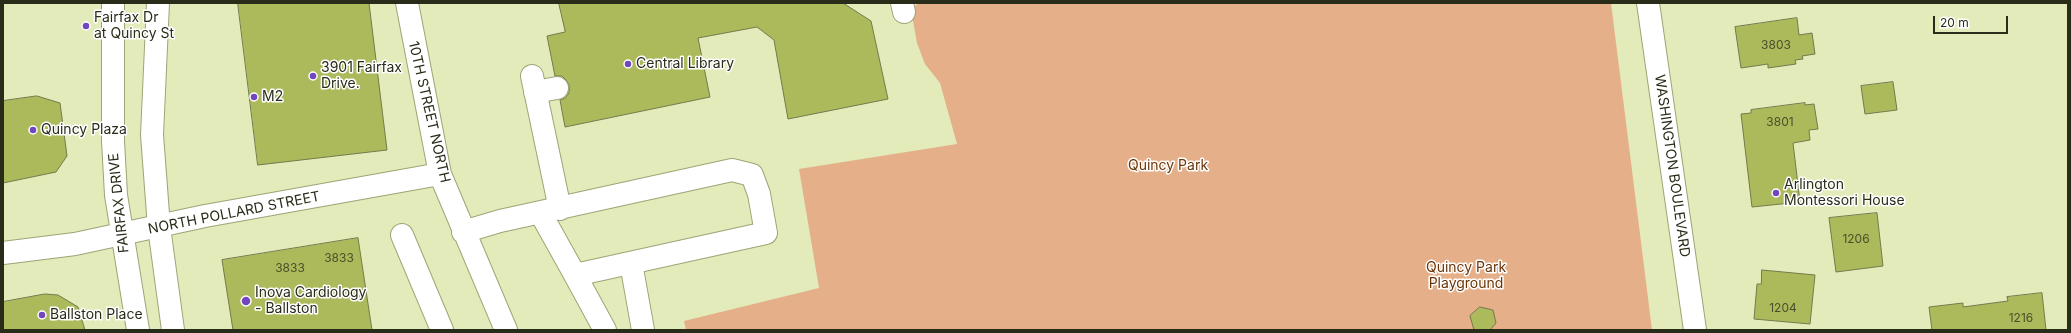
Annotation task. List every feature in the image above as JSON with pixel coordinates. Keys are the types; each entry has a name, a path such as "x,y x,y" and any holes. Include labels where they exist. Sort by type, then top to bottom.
{"main road":[{"name":"FAIRFAX DRIVE","path":"112,3 113,141 116,195 121,235 138,330"},
{"path":"158,3 152,135 159,227 173,330"},
{"name":"10TH STREET NORTH","path":"407,3 440,174 463,232 506,330"},
{"name":"WASHINGTON BOULEVARD","path":"1648,3 1695,330"},
{"path":"557,88 534,84 550,211 575,275 605,330"},
{"path":"463,232 500,222 732,170 752,175 759,194 766,232 575,275"},
{"name":"NORTH POLLARD STREET","path":"3,253 121,235 205,216 440,174"},
{"path":"402,235 442,330"},
{"path":"631,263 643,330"}],"green space":[{"name":"Quincy Park","path":"918,3 1611,3 1652,330 686,330 684,321 819,288 799,169 957,144 940,83 925,64 917,43 911,10"}],"building":[{"name":"3901 Fairfax Drive.","path":"238,3 369,3 387,150 258,165"},
{"name":"Central Library","path":"559,3 843,3 871,21 888,99 788,119 774,40 757,27 698,38 710,97 565,127 560,100 565,98 569,93 569,85 562,76 555,76 547,36 565,32"},
{"path":"1797,18 1799,35 1812,33 1815,54 1802,56 1803,59 1795,60 1796,64 1768,68 1768,64 1741,68 1735,27"},
{"path":"1893,82 1897,110 1865,114 1861,86"},
{"name":"Quincy Plaza","path":"37,96 60,103 67,156 56,172 3,183 3,101"},
{"path":"1805,103 1805,105 1814,104 1818,129 1809,130 1810,140 1793,143 1800,202 1752,207 1741,114 1751,113 1751,110"},
{"path":"1877,213 1883,266 1836,272 1829,218"},
{"path":"358,238 372,330 233,330 222,260"},
{"path":"1762,270 1815,275 1810,324 1754,319 1757,284 1761,284"},
{"path":"2042,293 2046,330 1932,330 1929,307 1963,303 1963,307 2008,301 2007,297"},
{"name":"Ballston Place","path":"45,294 58,295 78,307 85,330 3,330 3,302"},
{"path":"1480,307 1493,310 1496,323 1490,330 1474,330 1470,316"}],"place":[{"name":"Fairfax Dr at Quincy St","path":"86,26"},
{"name":"Central Library","path":"628,64"},
{"name":"3901 Fairfax Drive.","path":"313,76"},
{"name":"M2","path":"254,97"},
{"name":"Quincy Plaza","path":"33,130"},
{"name":"Arlington Montessori House","path":"1776,193"},
{"name":"Inova Cardiology - Ballston","path":"246,301"},
{"name":"Ballston Place","path":"42,315"}],"park label":[{"name":"Quincy Park Playground","path":"1466,276"}]}
